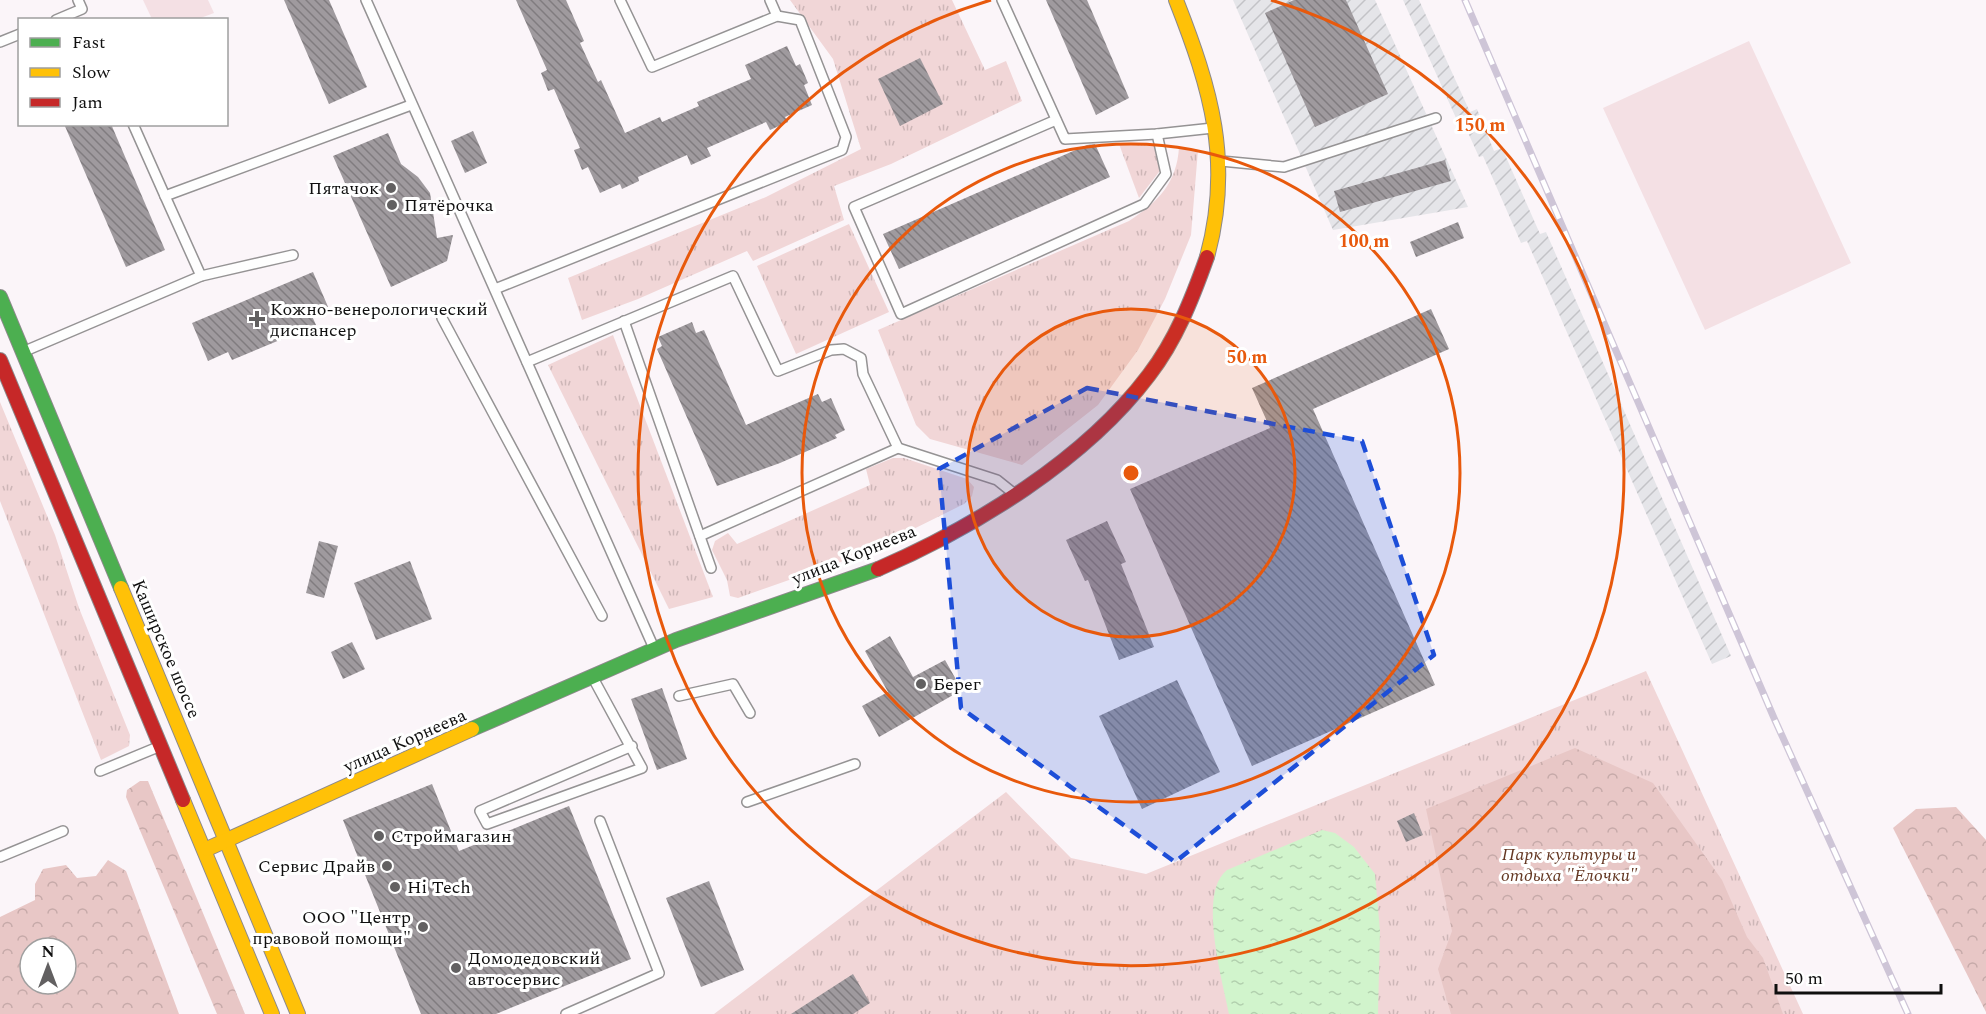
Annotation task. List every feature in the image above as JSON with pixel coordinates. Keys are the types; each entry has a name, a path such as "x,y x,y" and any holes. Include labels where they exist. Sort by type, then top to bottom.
{"main road":[{"name":"улица Корнеева","path":"204,850 654,649 871,572 916,552 1014,494 1070,457 1101,431 1144,383 1173,341 1196,293 1214,230 1219,201 1218,161 1213,128 1198,63 1176,0"},
{"name":"Каширское шоссе","path":"0,297 298,1014"},
{"path":"0,360 272,1014"}],"lane":[{"path":"366,0 654,649"},
{"path":"495,289 842,150 846,137 800,20 777,16 651,67 620,0"},
{"path":"770,0 777,16"},
{"path":"1002,0 1065,139 1157,134 1213,128"},
{"path":"59,18 80,4 86,18"},
{"path":"0,42 18,35"},
{"path":"165,196 411,105"},
{"path":"1218,161 1284,167 1436,118"},
{"path":"1056,120 854,207 901,314 1144,204 1166,174 1157,134"},
{"path":"134,126 201,276"},
{"path":"23,352 201,276 293,255"},
{"path":"527,362 733,276 778,370 831,350 844,349 861,358 863,374 897,448"},
{"path":"442,318 602,616"},
{"path":"624,321 711,568"},
{"path":"700,536 897,448 997,480 1014,494"},
{"path":"591,676 632,746 642,768 487,824 480,811 632,746"},
{"path":"679,696 733,684 750,713"},
{"path":"100,771 160,746"},
{"path":"747,802 855,764"},
{"path":"566,1014 659,973 600,821"},
{"path":"0,857 63,831"}],"highlighted area":[{"path":"1087,388 1362,441 1434,655 1175,862 961,708 939,469"}],"shaded area":[{"path":"143,0 208,0 214,13 201,18 152,18"},
{"path":"1233,0 1375,0 1468,207 1333,230"},
{"path":"1403,0 1419,0 1470,112 1477,109 1494,151 1502,148 1540,234 1546,232 1731,656 1712,664 1527,241 1521,243 1483,156 1479,157 1461,117 1456,118"},
{"path":"1749,41 1851,263 1705,330 1603,108"}],"green space":[{"path":"790,0 952,0 985,70 1006,61 1022,101 891,164 834,186 844,220 753,261 747,251 638,299 582,320 568,278 766,197 861,149 833,59"},
{"path":"1119,144 1163,146 1159,172 1139,198"},
{"path":"1179,147 1198,150 1191,235 1165,299 1138,350 1098,405 1022,465 930,439 916,425 878,330 1129,221 1157,199 1164,190 1174,171"},
{"path":"849,224 889,312 796,354 757,266"},
{"path":"613,335 713,597 669,609 548,365"},
{"path":"0,402 55,535 79,608 130,735 129,746 101,760 0,501"},
{"path":"893,458 904,458 967,479 974,487 972,496 964,504 863,554 738,598 730,596 727,580 712,550 715,541 728,533 737,544 870,485 866,469"},
{"name":"Парк культуры и отдыха \"Ёлочки\"","path":"1646,671 1803,1014 714,1014 1006,792 1071,858 1146,874"},
{"path":"1575,748 1653,783 1722,880 1747,937 1763,958 1783,1014 1451,1014 1438,969 1452,931 1426,809"},
{"path":"140,781 148,781 245,1014 217,1014 126,797 127,790"},
{"path":"1956,807 1986,840 1986,1012 1893,828 1916,809"},
{"path":"108,860 126,871 179,1014 0,1014 0,917 35,900 35,884 43,869 66,865 77,878 96,876"}],"water":[{"path":"1322,830 1335,833 1354,847 1375,874 1380,931 1378,1014 1229,1014 1214,939 1214,898 1218,881 1227,870"}],"building":[{"path":"284,0 329,0 367,87 329,104"},
{"path":"516,0 566,0 584,41 580,43 598,82 601,80 625,133 660,117 662,122 699,106 697,102 751,79 745,65 787,46 796,66 800,64 808,83 804,85 812,105 785,117 788,122 770,130 766,122 707,148 711,156 691,165 687,155 638,177 639,181 622,189 620,184 600,193 588,167 582,170 574,150 580,148 554,89 548,91 541,73 547,70"},
{"path":"1046,0 1087,0 1129,98 1096,115"},
{"path":"1294,0 1346,0 1388,94 1315,127 1265,13"},
{"path":"920,58 943,104 900,126 878,79"},
{"path":"65,126 112,126 165,250 126,267"},
{"path":"473,131 487,163 465,173 451,141"},
{"path":"388,133 401,164 418,177 430,193 437,238 453,235 447,261 391,287 333,156"},
{"path":"1095,144 1110,177 899,269 883,234 1087,145"},
{"path":"1445,160 1451,181 1340,212 1334,191"},
{"path":"1458,222 1464,238 1416,257 1410,242"},
{"name":"Кожно-венерологический диспансер","path":"313,272 329,309 312,316 316,325 232,360 228,352 208,361 192,323"},
{"path":"1431,309 1449,349 1313,409 1435,685 1252,766 1130,489 1270,428 1252,388"},
{"path":"692,322 696,333 704,330 746,425 818,394 822,402 831,398 845,430 835,435 837,438 780,463 717,486 657,349 662,346 658,337"},
{"path":"1107,521 1126,562 1121,564 1154,647 1119,660 1088,580 1085,581 1066,540"},
{"path":"319,541 338,546 324,598 306,593"},
{"path":"410,561 432,619 376,640 354,583"},
{"name":"Берег","path":"890,636 913,677 945,660 962,690 879,737 862,706 888,692 865,651"},
{"path":"352,642 365,669 343,679 331,652"},
{"path":"1177,680 1220,772 1142,809 1099,716"},
{"path":"662,688 687,759 657,770 631,699"},
{"path":"432,784 459,851 569,806 631,959 496,1014 421,1014 343,820"},
{"path":"1414,813 1423,835 1406,842 1397,821"},
{"path":"709,881 744,970 701,987 666,898"},
{"path":"853,974 870,1003 853,1014 791,1014"}],"railway":[{"path":"1465,0 1774,718 1908,1014"}],"traffic: fast":[{"path":"0,297 121,588"},
{"path":"472,729 676,640 878,569"}],"traffic: slow":[{"path":"1176,0 1208,95 1218,157 1215,222 1207,257"},
{"path":"121,588 298,1014"},
{"path":"207,849 472,729"},
{"path":"183,800 272,1014"}],"traffic: jam":[{"path":"878,569 989,512 1061,463 1093,435 1123,406 1159,362 1182,319 1207,257"},
{"path":"0,360 183,800"}],"place":[{"name":"Пятачок","path":"391,188"},
{"name":"Пятёрочка","path":"392,205"},
{"name":"Кожно-венерологический диспансер","path":"257,319"},
{"name":"Берег","path":"921,684"},
{"name":"Строймагазин","path":"379,836"},
{"name":"Сервис Драйв","path":"387,866"},
{"name":"Hi Tech","path":"395,887"},
{"name":"ООО \"Центр правовой помощи\"","path":"423,927"},
{"name":"Домодедовский автосервис","path":"456,968"}]}
